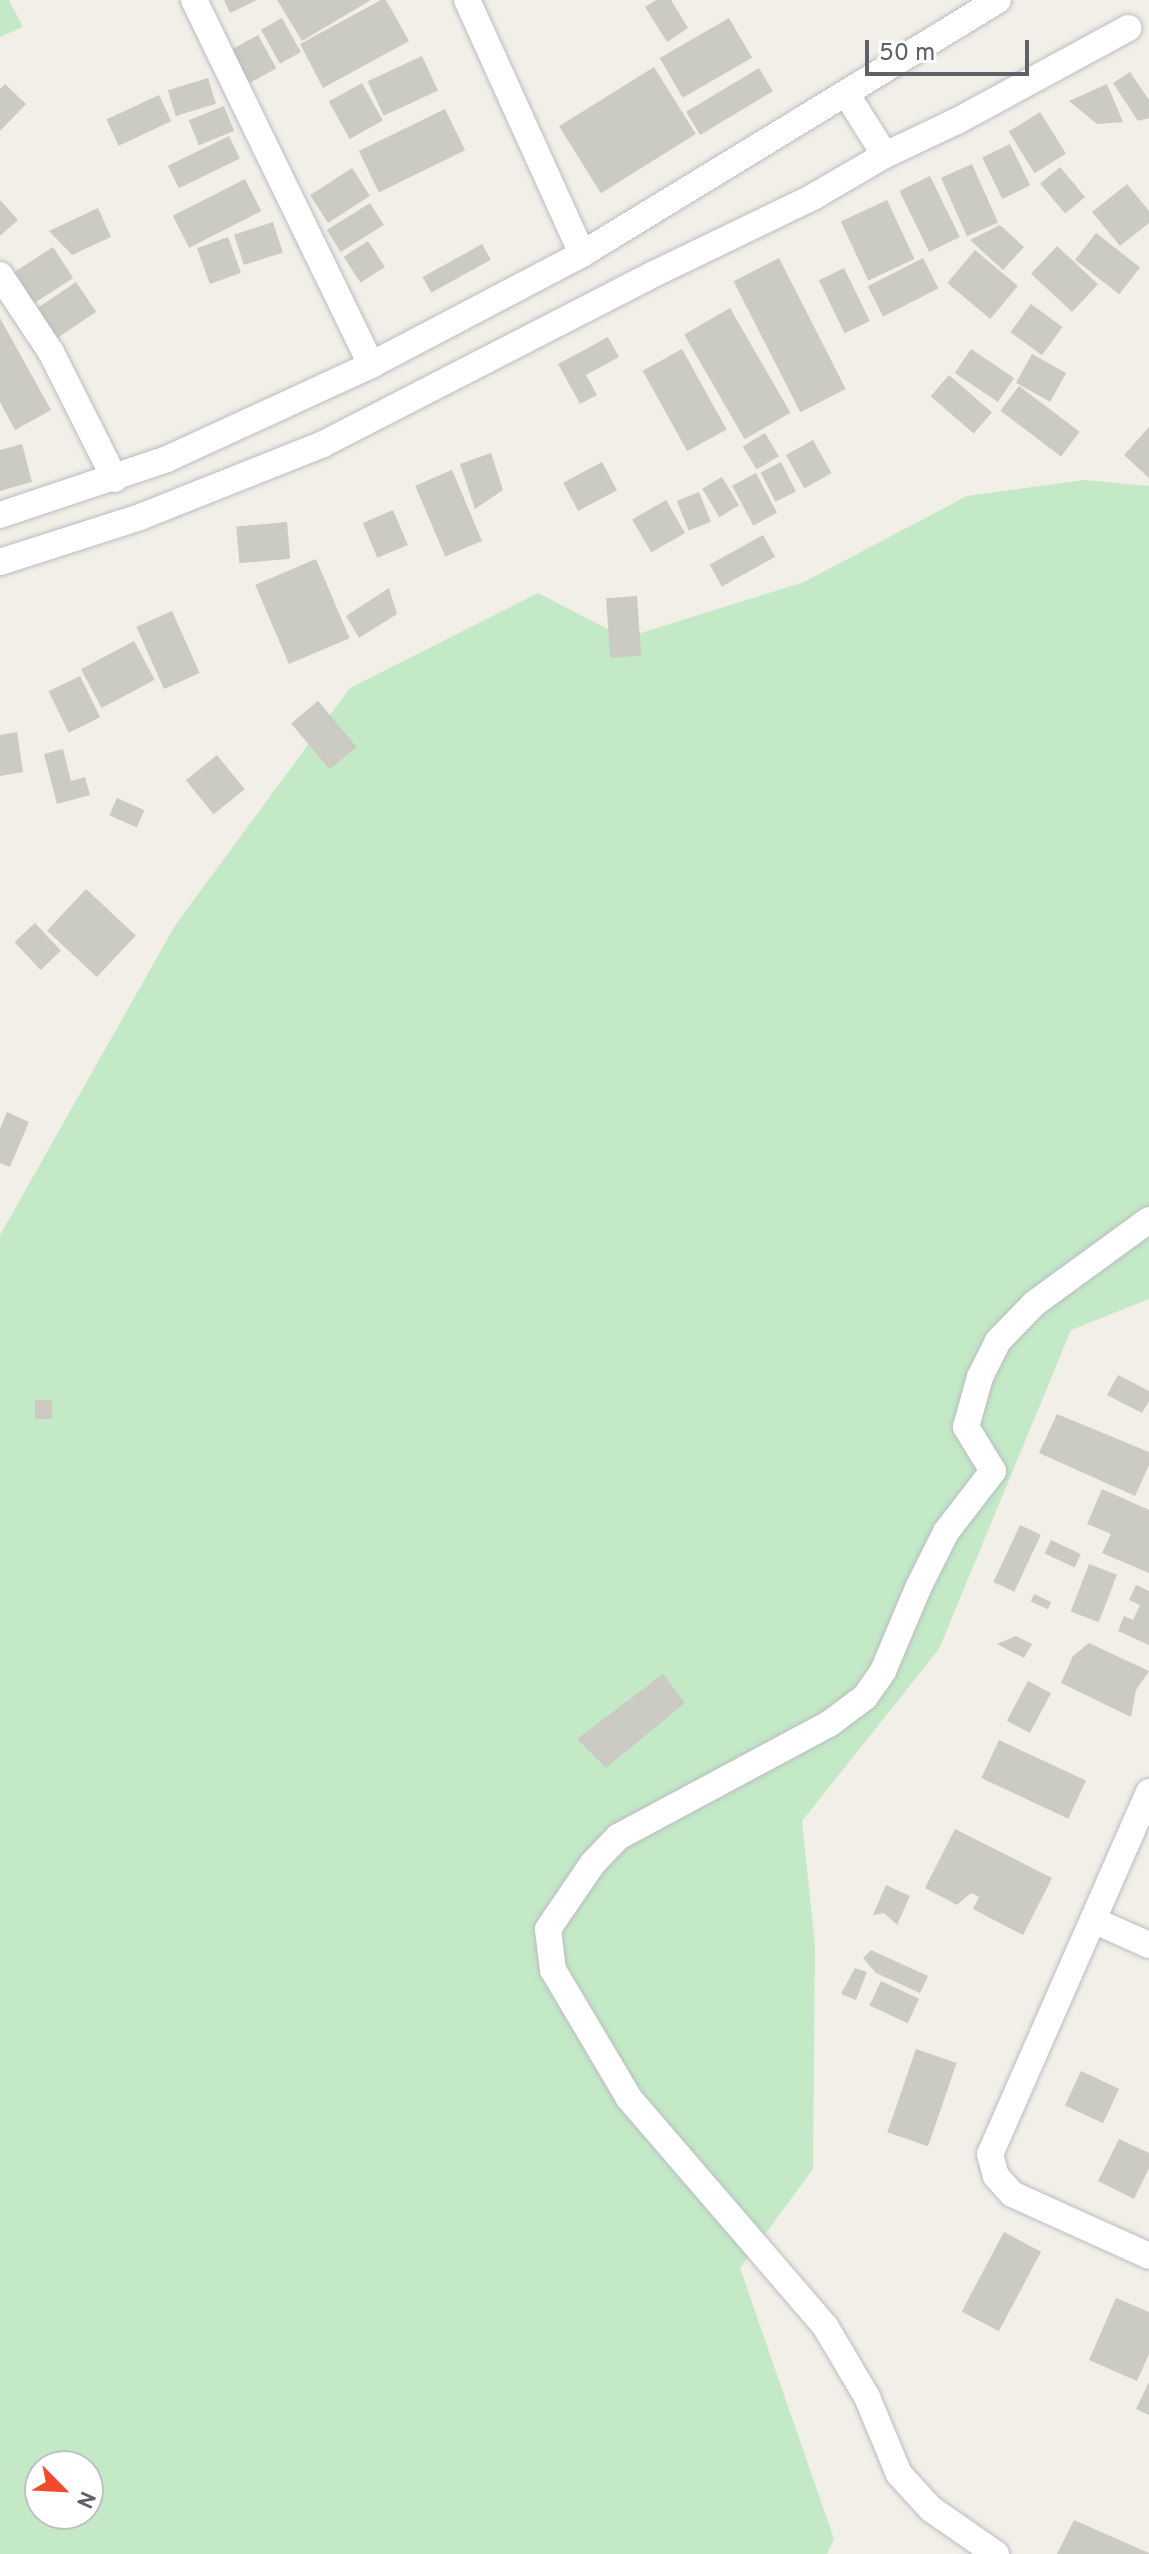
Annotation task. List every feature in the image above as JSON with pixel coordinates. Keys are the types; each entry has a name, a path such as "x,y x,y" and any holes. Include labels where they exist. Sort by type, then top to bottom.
{"street":[{"path":"194,0 371,365"},
{"path":"467,0 582,254"},
{"path":"0,515 115,479 167,459 371,365 582,254 998,0"},
{"path":"0,562 140,517 323,444 656,273 813,197 885,155 957,121 1128,28"},
{"path":"847,95 885,155"},
{"path":"0,275 51,352 115,479"},
{"path":"996,2554 931,2509 899,2474 867,2397 825,2326 629,2098 553,1970 548,1929 593,1863 618,1837 829,1724 865,1697 883,1671 946,1532 993,1471 966,1427 980,1377 998,1341 1035,1303 1149,1220"},
{"path":"1149,1792 990,2154 996,2176 1012,2194 1149,2256"},
{"path":"1093,1920 1149,1945"}],"green space":[{"path":"0,0 9,0 23,27 0,37"},
{"path":"1085,480 1149,486 1149,1299 1071,1330 939,1649 802,1821 815,1946 813,2169 740,2268 834,2539 827,2554 0,2554 0,1235 176,924 350,688 538,593 625,638 804,582 967,496"}],"building":[{"path":"224,0 257,0 230,13"},
{"path":"277,0 371,0 302,41"},
{"path":"386,0 409,41 323,88 300,44"},
{"path":"656,0 671,0 688,28 667,42 645,7"},
{"path":"282,18 301,52 280,64 261,30"},
{"path":"729,18 752,58 683,98 660,58"},
{"path":"258,35 276,68 249,83 231,50"},
{"path":"422,56 438,90 384,116 368,81"},
{"path":"654,67 696,134 601,193 559,126"},
{"path":"759,68 773,91 700,135 686,112"},
{"path":"1130,72 1149,100 1149,118 1138,121 1113,83"},
{"path":"208,78 216,104 176,116 168,90"},
{"path":"362,83 383,121 350,139 329,101"},
{"path":"5,84 26,104 0,131 0,89"},
{"path":"1107,84 1123,122 1097,124 1069,101"},
{"path":"159,95 171,121 119,146 106,120"},
{"path":"224,106 234,131 199,145 189,120"},
{"path":"445,109 465,150 379,192 359,151"},
{"path":"1040,112 1066,154 1035,173 1009,132"},
{"path":"229,136 240,158 179,188 168,166"},
{"path":"1010,144 1030,185 1002,199 982,158"},
{"path":"972,164 998,222 967,236 941,178"},
{"path":"1060,167 1085,197 1065,214 1040,184"},
{"path":"352,168 370,196 328,223 310,195"},
{"path":"930,176 960,237 929,252 899,191"},
{"path":"245,179 261,211 189,248 173,216"},
{"path":"1127,184 1149,211 1149,223 1120,246 1092,212"},
{"path":"0,200 18,220 0,236"},
{"path":"887,200 914,259 868,280 841,222"},
{"path":"370,203 384,225 341,252 327,230"},
{"path":"98,208 111,237 72,255 49,231"},
{"path":"273,222 283,252 244,265 234,235"},
{"path":"1000,225 1024,247 1003,270 970,240"},
{"path":"1096,233 1140,267 1119,294 1075,260"},
{"path":"228,237 241,273 210,284 197,248"},
{"path":"368,241 385,267 361,283 344,257"},
{"path":"482,244 491,260 431,293 423,277"},
{"path":"1057,246 1098,284 1072,312 1031,274"},
{"path":"53,247 73,278 30,306 10,275"},
{"path":"975,250 1018,286 990,319 947,283"},
{"path":"779,258 846,389 800,412 734,281"},
{"path":"923,258 938,288 883,316 868,286"},
{"path":"844,268 870,321 845,333 819,280"},
{"path":"76,282 96,312 52,341 32,312"},
{"path":"1031,304 1063,327 1042,355 1010,332"},
{"path":"730,308 790,413 745,439 684,334"},
{"path":"0,318 51,410 15,430 0,402"},
{"path":"608,337 619,357 586,375 597,395 580,404 558,364"},
{"path":"682,349 727,429 687,451 643,371"},
{"path":"971,349 1014,378 998,402 955,373"},
{"path":"1032,354 1066,373 1050,402 1016,383"},
{"path":"949,375 992,412 974,434 931,396"},
{"path":"1019,386 1080,432 1061,456 1000,411"},
{"path":"1149,427 1149,478 1124,455"},
{"path":"765,433 779,456 757,470 743,446"},
{"path":"813,440 831,473 804,488 786,455"},
{"path":"22,444 32,482 0,491 0,450"},
{"path":"491,453 503,490 475,509 460,464"},
{"path":"602,462 617,490 578,511 563,483"},
{"path":"781,462 796,491 775,502 761,472"},
{"path":"452,470 482,541 445,557 415,486"},
{"path":"756,473 777,513 753,525 732,486"},
{"path":"722,477 739,505 719,517 702,489"},
{"path":"699,492 711,522 689,531 677,501"},
{"path":"666,500 685,533 651,552 632,520"},
{"path":"393,510 408,545 377,558 363,523"},
{"path":"287,522 290,559 239,563 236,526"},
{"path":"763,535 775,557 722,586 710,565"},
{"path":"316,559 350,638 289,664 255,585"},
{"path":"389,588 397,614 359,638 346,616"},
{"path":"637,596 641,656 610,658 606,598"},
{"path":"172,611 200,673 164,689 136,627"},
{"path":"134,641 155,680 102,708 81,669"},
{"path":"80,676 100,717 69,733 49,691"},
{"path":"318,701 357,747 330,769 291,723"},
{"path":"17,732 23,772 0,776 0,735"},
{"path":"63,749 71,781 85,777 90,795 57,804 44,754"},
{"path":"217,755 245,789 214,814 186,780"},
{"path":"117,798 144,810 137,828 109,815"},
{"path":"86,889 136,935 97,977 47,931"},
{"path":"35,923 61,951 40,970 15,942"},
{"path":"7,1112 29,1122 10,1167 0,1163 0,1129"},
{"path":"1118,1375 1149,1391 1149,1401 1142,1413 1107,1395"},
{"path":"35,1400 52,1400 52,1419 35,1419"},
{"path":"1057,1414 1149,1452 1149,1465 1135,1496 1039,1453"},
{"path":"1102,1489 1149,1510 1149,1573 1102,1553 1111,1534 1087,1524"},
{"path":"1020,1525 1041,1535 1014,1592 993,1582"},
{"path":"1051,1540 1081,1554 1075,1568 1045,1554"},
{"path":"1089,1564 1117,1575 1099,1622 1071,1612"},
{"path":"1136,1585 1149,1591 1149,1645 1118,1631 1124,1616 1133,1620 1140,1605 1129,1600"},
{"path":"1034,1594 1051,1602 1048,1609 1031,1601"},
{"path":"1016,1636 1032,1644 1024,1658 997,1644"},
{"path":"1089,1643 1149,1671 1136,1690 1131,1717 1061,1683 1073,1656"},
{"path":"663,1674 685,1703 606,1768 577,1739"},
{"path":"1028,1681 1051,1693 1030,1733 1007,1721"},
{"path":"999,1740 1086,1781 1068,1819 981,1778"},
{"path":"955,1829 1052,1878 1023,1935 973,1909 979,1897 971,1893 957,1905 925,1888"},
{"path":"886,1885 910,1896 897,1925 884,1913 873,1915"},
{"path":"871,1950 928,1976 920,1993 876,1973 863,1958"},
{"path":"855,1968 867,1972 856,2000 841,1994"},
{"path":"881,1981 919,1999 908,2023 870,2005"},
{"path":"916,2049 957,2063 928,2146 887,2132"},
{"path":"1081,2071 1119,2089 1103,2123 1065,2105"},
{"path":"1119,2139 1149,2153 1149,2168 1134,2199 1098,2181"},
{"path":"1004,2232 1041,2252 999,2331 962,2311"},
{"path":"1116,2298 1149,2312 1149,2354 1137,2381 1089,2360"},
{"path":"1149,2382 1149,2415 1136,2409"},
{"path":"1074,2520 1149,2553 1149,2554 1057,2554"}]}
